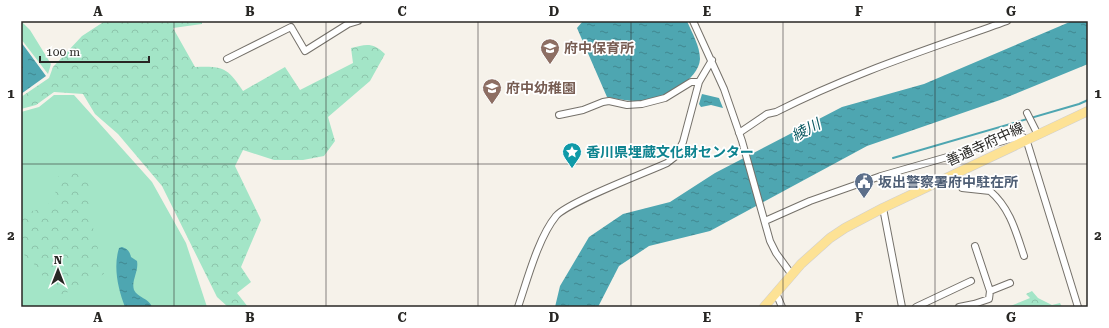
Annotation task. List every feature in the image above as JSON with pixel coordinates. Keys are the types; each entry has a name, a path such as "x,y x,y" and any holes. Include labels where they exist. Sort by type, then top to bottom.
{"main road":[{"name":"善通寺府中線","path":"764,307 792,275 830,238 883,208 1088,111"}],"street":[{"path":"227,59 291,27 305,51 348,24 358,21"},
{"path":"693,21 724,88 742,140 764,220 776,253 792,275"},
{"path":"739,133 767,114 776,112 865,72 1008,21"},
{"path":"518,307 541,243 556,216 571,205 667,164 676,156 683,142 699,82 712,60"},
{"path":"559,115 584,110 609,101 627,105 642,104 665,98 691,82 699,82"},
{"path":"1028,115 1038,135"},
{"path":"764,220 817,198 881,176 1017,137 1023,137 1026,141 1078,307"},
{"path":"955,173 962,188 990,191 1000,201 1012,221 1024,256"},
{"path":"883,208 902,307"},
{"path":"959,307 974,305 989,298 990,291 974,246"},
{"path":"916,307 971,281"},
{"path":"990,291 1010,283"},
{"path":"776,294 782,307"}],"green space":[{"path":"21,21 30,30 51,64 48,74 21,39"},
{"path":"105,21 202,21 202,24 173,28 195,67 212,67 224,70 233,77 243,91 285,67 300,90 353,63 351,48 369,45 377,47 385,54 370,81 328,117 335,141 324,156 303,160 274,160 243,150 235,166 261,220 241,267 251,282 237,293 248,307 228,307 217,297 162,186 118,134 95,114 83,94 54,92 36,105 21,109 21,97 49,78 53,67 82,36"},
{"path":"54,95 74,95 152,182 186,243 207,307 21,307 21,112 39,107"},
{"path":"90,168 91,219 104,274 56,298 38,268 21,252 21,208 34,211 54,201 59,171"},
{"path":"1032,291 1038,298 1052,305 1060,303 1062,307 1008,307 1030,298 1026,294"}],"water":[{"path":"583,21 687,21 699,49 700,59 698,67 694,74 679,88 652,100 639,101 607,97 577,28"},
{"name":"綾川","path":"1072,21 1088,21 1088,64 1000,100 867,146 710,231 649,246 619,266 598,307 555,307 560,286 589,237 623,214 670,202 715,173 842,107 924,84"},
{"path":"21,42 46,76 21,94"},
{"path":"702,94 719,98 723,108 711,105 701,107 699,104"},
{"path":"122,247 127,250 131,257 137,261 137,268 133,283 134,290 138,295 151,304 152,307 125,307 118,285 116,270 117,255 119,248"}],"waterway":[{"path":"893,158 1079,104 1088,100"}],"place":[{"name":"府中保育所","path":"550,65"},
{"name":"府中幼稚園","path":"492,105"},
{"name":"香川県埋蔵文化財センター","path":"572,169"},
{"name":"坂出警察署府中駐在所","path":"864,199"}]}
